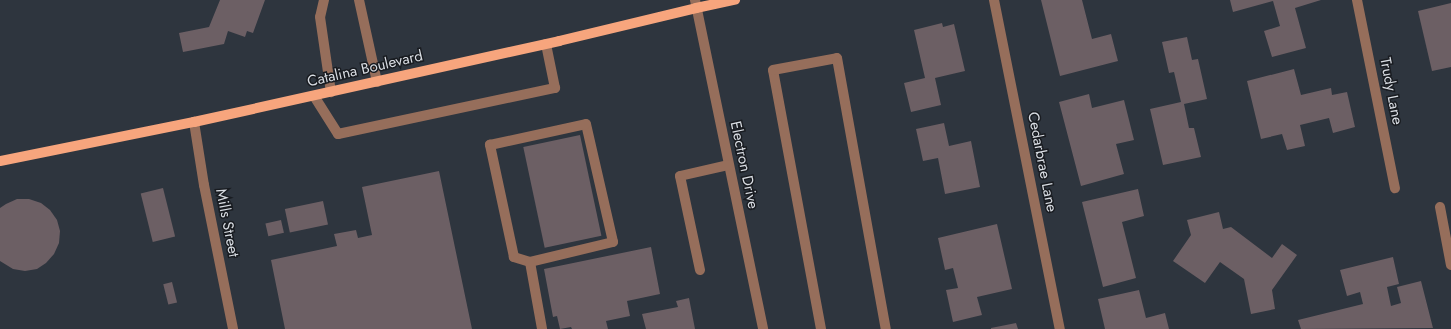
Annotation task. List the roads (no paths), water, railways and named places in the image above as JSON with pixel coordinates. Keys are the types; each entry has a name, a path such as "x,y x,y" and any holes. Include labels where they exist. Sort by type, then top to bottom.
{"main road":[{"name":"Catalina Boulevard","path":"0,161 194,122 546,44 694,3 735,0"}],"street":[{"path":"324,0 320,17 331,92"},
{"path":"359,0 377,82"},
{"name":"Cedarbrae Lane","path":"994,0 1060,329"},
{"name":"Trudy Lane","path":"1357,0 1395,188"},
{"name":"Electron Drive","path":"694,3 763,329"},
{"path":"314,96 338,134 555,88 546,44"},
{"path":"822,329 773,70 837,58 886,329"},
{"name":"Mills Street","path":"194,122 204,185 233,329"},
{"path":"586,124 613,242 530,262 514,257 490,145 586,124"},
{"path":"700,270 680,176 728,165"},
{"path":"1440,207 1451,266"},
{"path":"530,262 542,329"}]}
